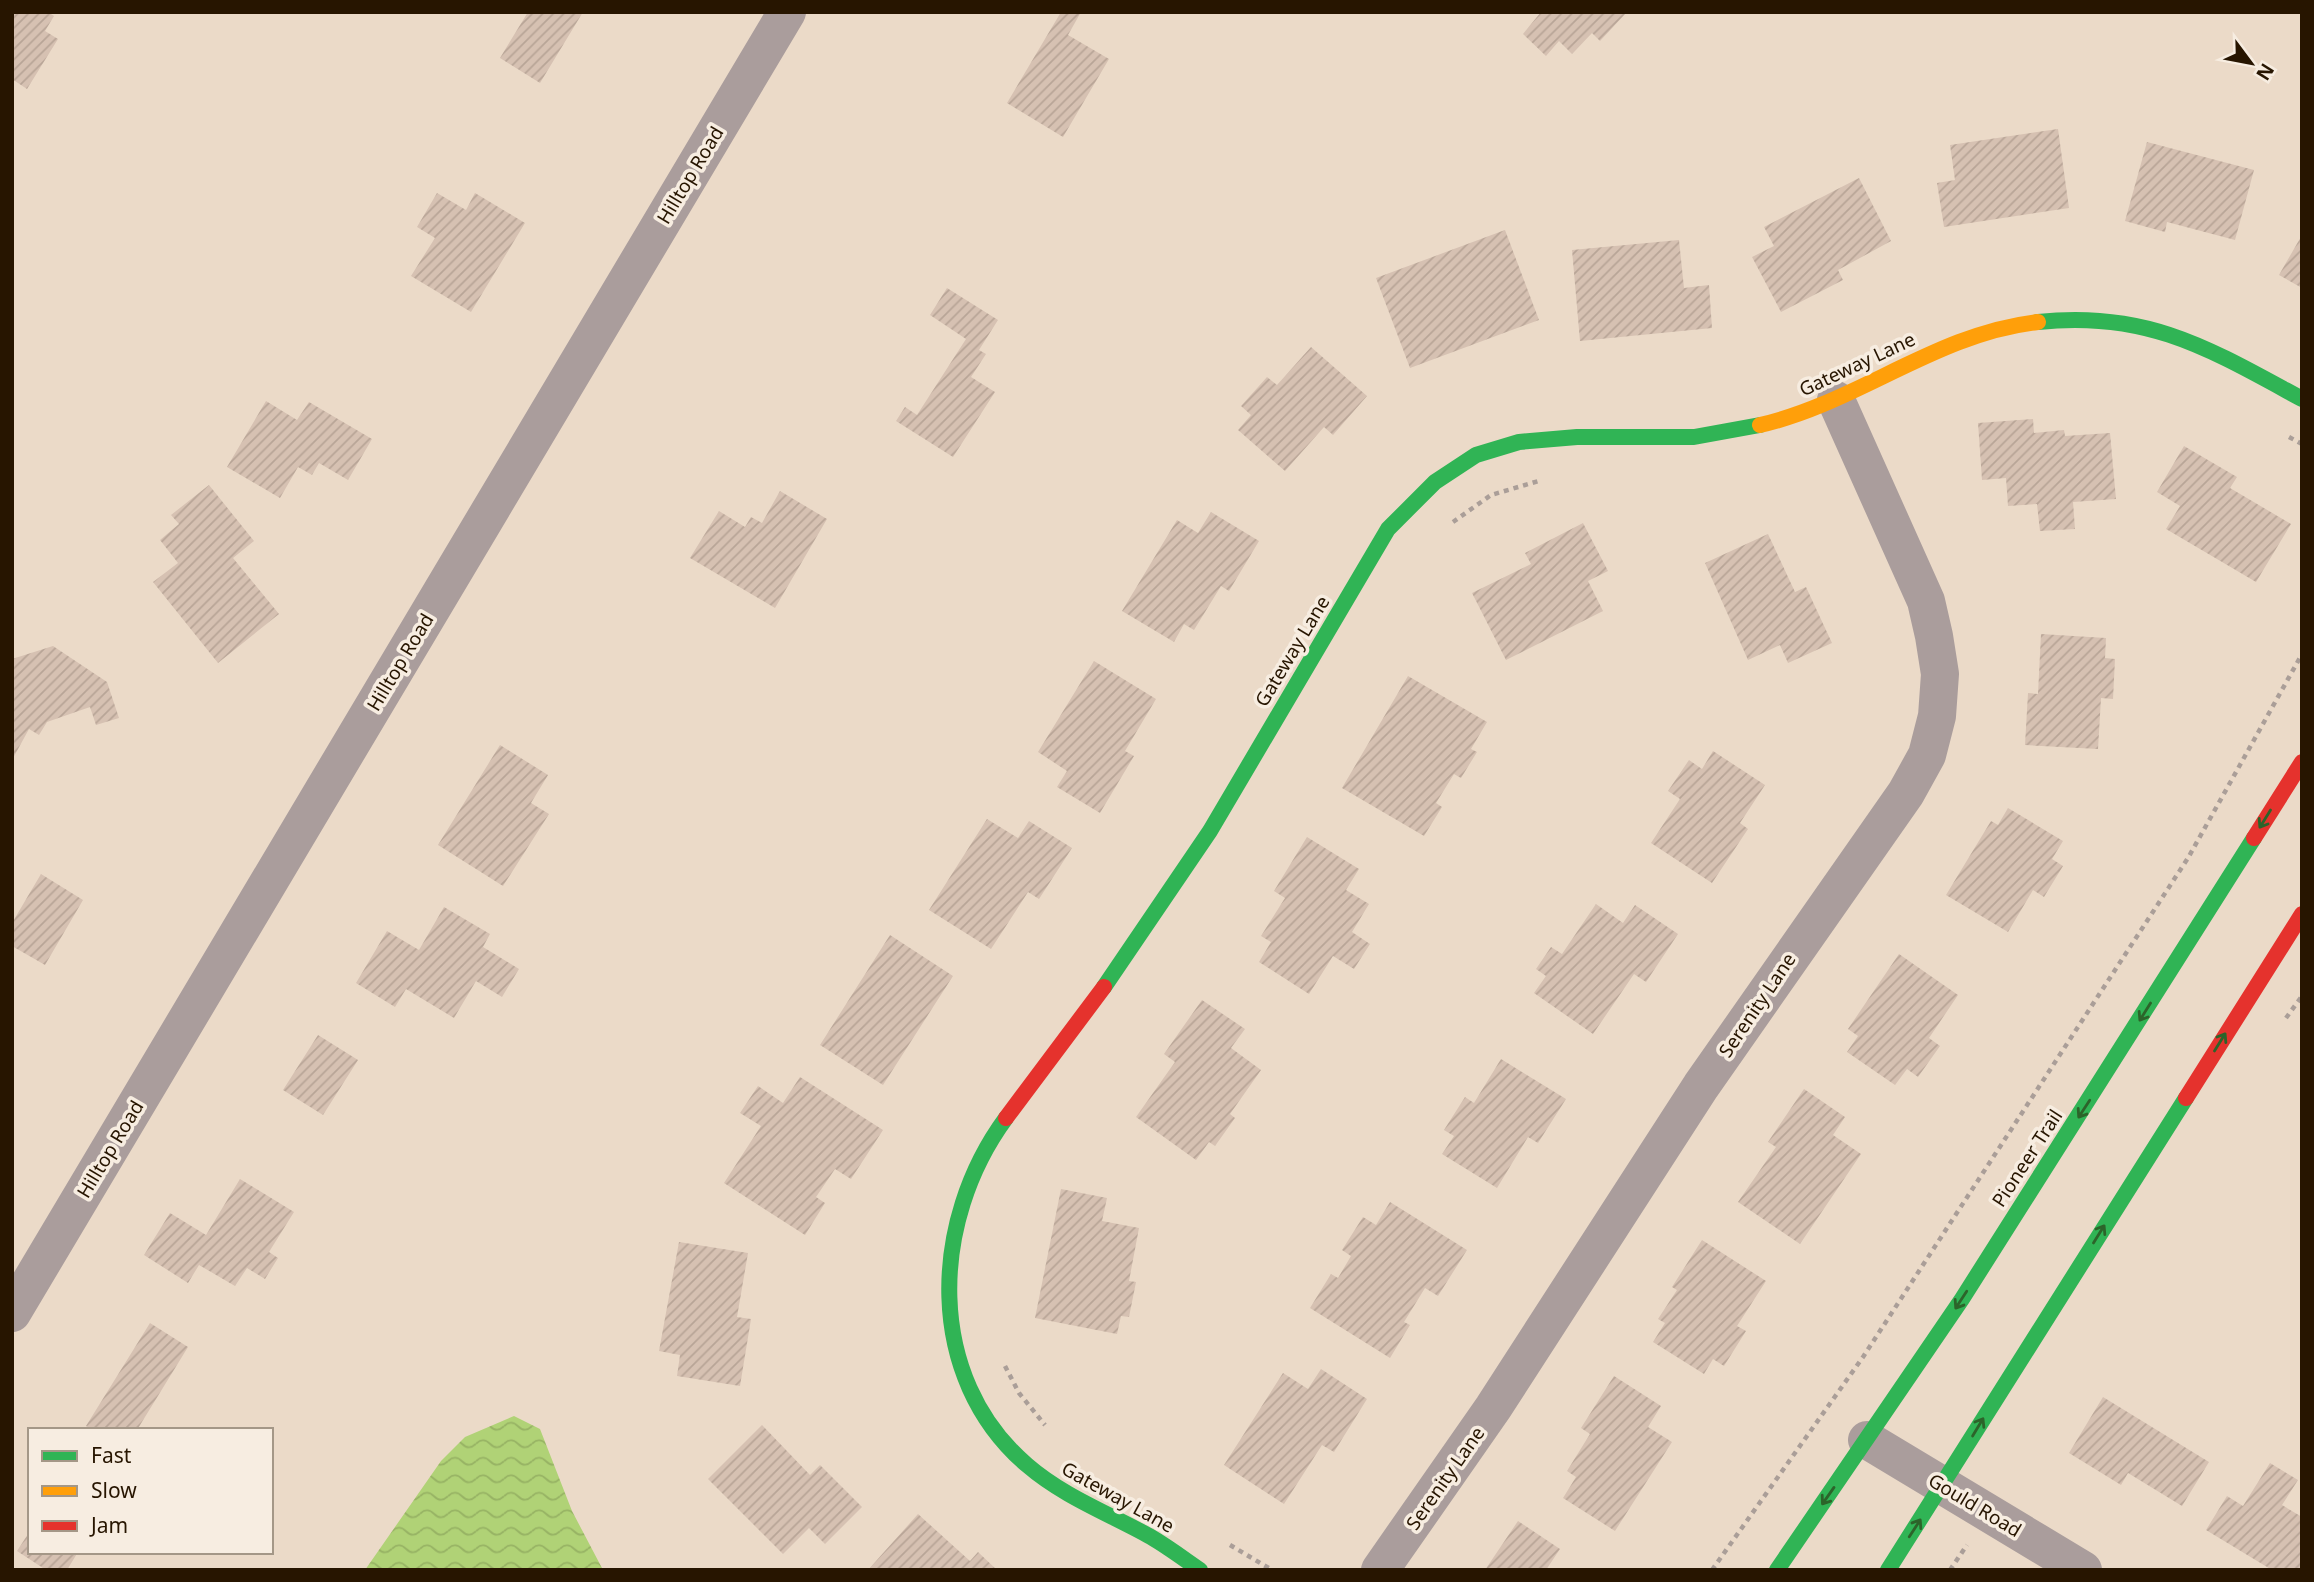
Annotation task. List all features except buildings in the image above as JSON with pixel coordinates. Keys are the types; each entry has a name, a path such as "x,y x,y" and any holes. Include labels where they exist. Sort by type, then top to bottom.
{"street":[{"name":"Hilltop Road","path":"12,1312 788,12"},
{"name":"Gateway Lane","path":"1200,1570 1154,1539 1061,1491 1015,1459 976,1405 955,1356 946,1293 952,1237 963,1198 991,1139 1076,1027 1182,875 1388,529 1413,501 1448,471 1491,449 1528,441 1589,438 1662,441 1720,434 1781,420 1836,400 1911,361 1983,331 2048,321 2112,322 2168,332 2211,350 2302,399"},
{"name":"Serenity Lane","path":"1380,1570 1485,1420 1701,1086 1906,793 1927,755 1937,716 1940,674 1926,601 1836,400"},
{"name":"Pioneer Trail","path":"1777,1570 1969,1288 2302,762"},
{"path":"1888,1570 2302,914"},
{"name":"Gould Road","path":"1867,1440 2083,1570"}],"path":[{"path":"2280,432 2302,444"},
{"path":"1446,527 1491,495 1547,479"},
{"path":"1712,1570 1863,1357 2188,858 2302,654"},
{"path":"1003,1362 1019,1393 1051,1433"},
{"path":"1224,1541 1272,1570"}],"water":[{"path":"514,1416 540,1429 572,1511 603,1570 365,1570 441,1461 465,1437"}],"traffic: fast":[{"path":"2038,322 2112,322 2176,337 2207,349 2302,399"},
{"path":"1104,987 1210,831 1388,529 1435,482 1476,455 1519,442 1577,437 1694,437 1760,425"},
{"path":"1777,1570 1962,1299 2254,838"},
{"path":"1888,1570 2186,1098"},
{"path":"1006,1118 981,1159 963,1203 952,1250 949,1297 955,1344 970,1388 993,1429 1027,1465 1072,1496 1151,1537 1200,1570"}],"traffic: slow":[{"path":"1760,425 1796,415 1830,401 1966,340 2001,329 2038,322"}],"traffic: jam":[{"path":"2254,838 2302,762"},
{"path":"2186,1098 2302,914"},
{"path":"1006,1118 1104,987"}]}
